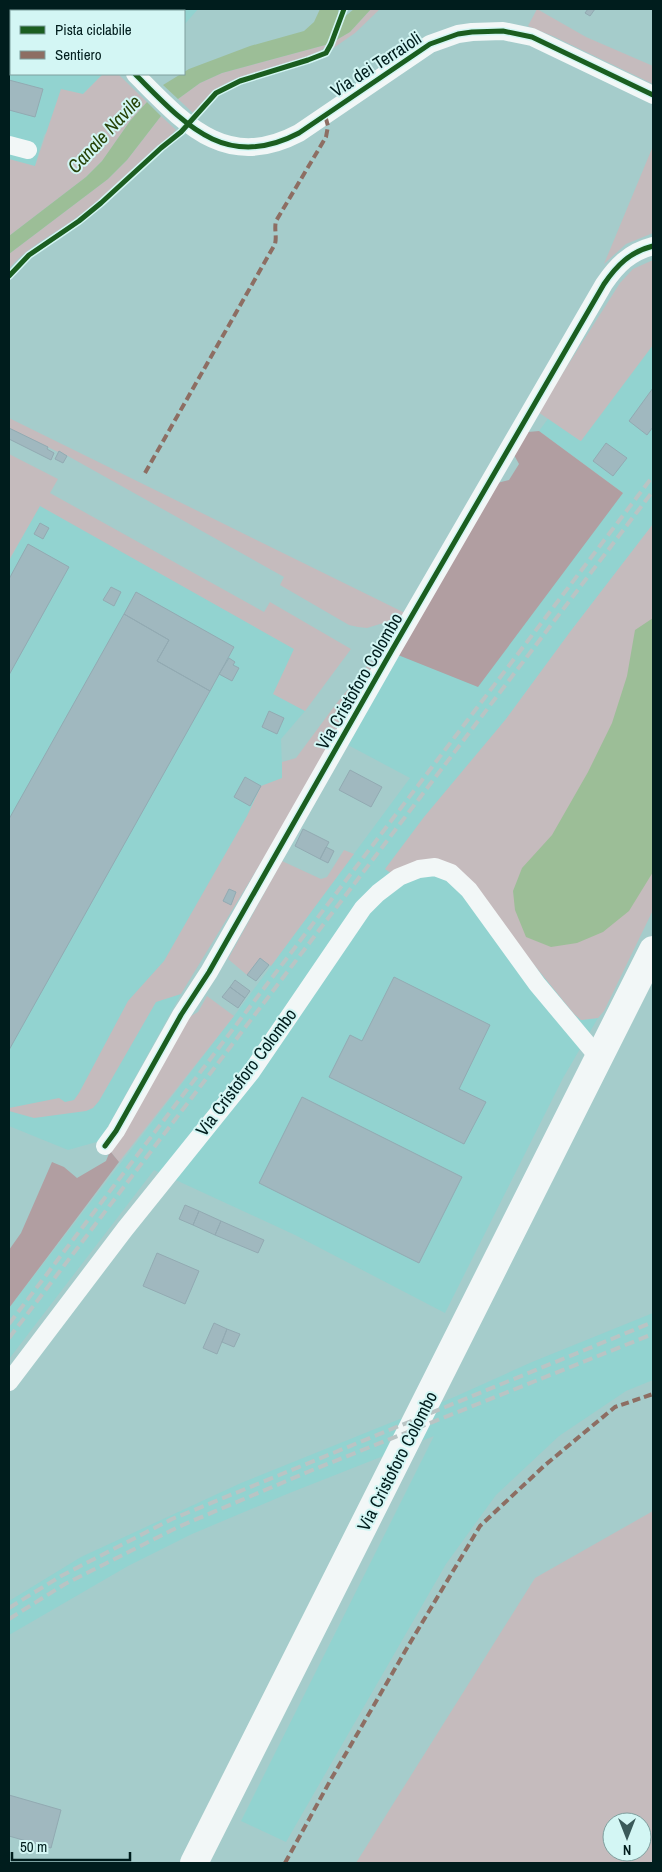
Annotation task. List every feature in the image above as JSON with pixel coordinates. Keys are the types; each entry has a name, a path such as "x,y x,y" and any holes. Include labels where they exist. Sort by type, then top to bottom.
{"main road":[{"name":"Via Cristoforo Colombo","path":"194,1863 653,950"}],"street":[{"name":"Via dei Terraioli","path":"138,77 185,122 202,134 227,145 255,147 272,144 299,133 430,44 458,34 490,30 517,32 547,42 653,95"},
{"path":"9,145 28,150"},
{"name":"Via Cristoforo Colombo","path":"105,1146 116,1131 181,1015 209,972 392,650 604,284 623,260 641,249 653,246"},
{"name":"Via Cristoforo Colombo","path":"9,1382 125,1229 252,1071 363,908 378,893 399,877 419,869 435,867 451,874 469,890 537,984 599,1058"}],"shaded area":[{"path":"9,9 198,9 185,24 185,10 10,10 10,75 102,75 44,135 35,166 9,197"},
{"path":"320,9 338,9 339,17 329,44 222,73 200,83 178,99 163,85 179,75 185,75 185,71 189,69 250,46 304,31 314,22"},
{"path":"354,9 371,9 350,32 333,42 343,18"},
{"path":"371,9 380,9 355,33 332,49 333,42 350,32"},
{"path":"537,9 586,37 653,66 653,84 528,26"},
{"path":"329,44 307,58 239,78 221,86 193,113 178,99 200,83 222,73"},
{"path":"102,75 119,75 147,102 130,121 103,160 86,177 9,236 9,159 35,166 61,89 83,94"},
{"path":"147,102 161,116 127,160 108,179 9,254 9,236 86,177 102,161 130,121"},
{"path":"161,116 176,130 174,133 156,147 94,205 31,249 9,269 9,254 108,179 127,160"},
{"path":"653,146 653,233 626,244 604,264"},
{"path":"653,260 653,345 581,441 538,412 620,283 633,269"},
{"path":"653,288 653,524 475,758 455,871 582,1020 598,1018 563,1078 445,1313 295,1235 154,1170 9,1359 9,1308 234,1016 410,778 348,745 398,655 623,493 539,431 632,304"},
{"path":"9,418 405,613 393,620 367,628 349,625 280,585 284,577 59,451 9,428"},
{"path":"539,431 623,493 478,687 398,655 497,483 509,480 519,464 514,455 528,432"},
{"path":"9,454 58,479 50,493 264,612 270,602 351,649 305,711 273,694 294,649 40,506 9,560"},
{"path":"40,505 294,649 274,694 305,711 281,739 284,825 181,994 100,1141 68,1150 9,1126 9,561"},
{"path":"653,524 653,910 604,1011 598,1018 581,1020 455,871 395,876 385,869 424,817 506,719"},
{"path":"653,618 653,872 629,911 603,932 577,943 551,947 526,937 515,910 513,891 522,868 552,835 588,772 612,723 627,676 635,630"},
{"path":"371,661 376,664 284,825 181,994 156,1002 99,1101 93,1108 86,1111 34,1118 9,1111 9,1108 59,1098 65,1102 74,1100 128,1001 164,961 247,816 261,786 282,778 282,762 296,758"},
{"path":"344,850 354,854 271,966 260,958 247,975 228,959 282,861 321,879 327,877"},
{"path":"207,996 234,1016 119,1162 110,1151 184,1020 198,1012"},
{"path":"110,1151 119,1162 9,1308 9,1250 21,1233 52,1162 64,1167 77,1178 106,1161"},
{"path":"653,1313 653,1380 626,1391 559,1436 496,1495 446,1564 286,1842 241,1821 434,1436 192,1534 128,1566 9,1635 9,1601 81,1557 241,1483 452,1398 532,1362"},
{"path":"653,1511 653,1863 356,1863 535,1578"}],"pier":[{"path":"341,10 342,16 345,14 333,45 325,47 329,44"}],"building":[{"path":"588,9 595,9 590,16 585,13"},
{"path":"9,80 43,89 35,117 9,110"},
{"path":"653,388 653,427 647,435 629,421"},
{"path":"9,428 48,447 47,449 54,453 51,460 9,439"},
{"path":"606,443 627,458 613,476 593,461"},
{"path":"59,451 67,456 63,463 55,459"},
{"path":"40,523 49,528 43,539 34,534"},
{"path":"28,544 69,567 9,675 9,579"},
{"path":"111,587 121,592 114,606 103,600"},
{"path":"136,592 234,647 210,691 157,661 169,640 124,614"},
{"path":"124,614 169,640 157,661 210,691 9,1050 9,819"},
{"path":"229,658 235,662 233,665 239,668 232,681 219,674"},
{"path":"269,711 284,718 277,734 262,727"},
{"path":"350,770 382,787 371,807 339,790"},
{"path":"245,777 261,786 250,806 234,797"},
{"path":"303,829 329,842 320,859 295,846"},
{"path":"326,847 334,851 328,863 320,859"},
{"path":"229,889 236,892 231,905 223,901"},
{"path":"260,958 269,965 256,981 247,975"},
{"path":"394,977 490,1025 459,1089 486,1102 464,1144 329,1077 350,1035 362,1041"},
{"path":"235,980 250,991 245,998 230,987"},
{"path":"230,987 245,998 238,1008 222,997"},
{"path":"302,1097 462,1177 419,1263 259,1183"},
{"path":"185,1205 199,1211 193,1225 179,1219"},
{"path":"199,1211 221,1221 215,1235 193,1225"},
{"path":"221,1221 264,1240 258,1253 215,1235"},
{"path":"157,1253 199,1271 185,1304 143,1286"},
{"path":"214,1323 227,1329 217,1354 203,1348"},
{"path":"227,1329 240,1334 234,1347 222,1342"},
{"path":"9,1795 61,1810 51,1848 9,1836"}],"railway":[{"path":"9,1324 653,476"},
{"path":"9,1338 653,491"},
{"path":"9,1608 61,1576 172,1519 653,1322"},
{"path":"9,1619 65,1584 178,1527 310,1471 653,1334"}],"marked path":[{"path":"145,473 275,244 276,221 326,137 328,126 325,115"},
{"path":"285,1863 330,1781 480,1526 544,1466 615,1407 653,1394"}],"cycle path":[{"path":"9,276 29,255 79,221 101,203 181,132 216,93 240,81 326,53 344,9"},
{"path":"136,75 189,124 208,136 228,144 249,147 273,144 299,133 430,44 458,34 472,32 503,31 532,37 653,95"},
{"path":"105,1146 116,1131 181,1015 209,972 392,650 604,284 625,260 637,252 653,246"}],"water label":[{"name":"Canale Navile","path":"104,134"}]}
